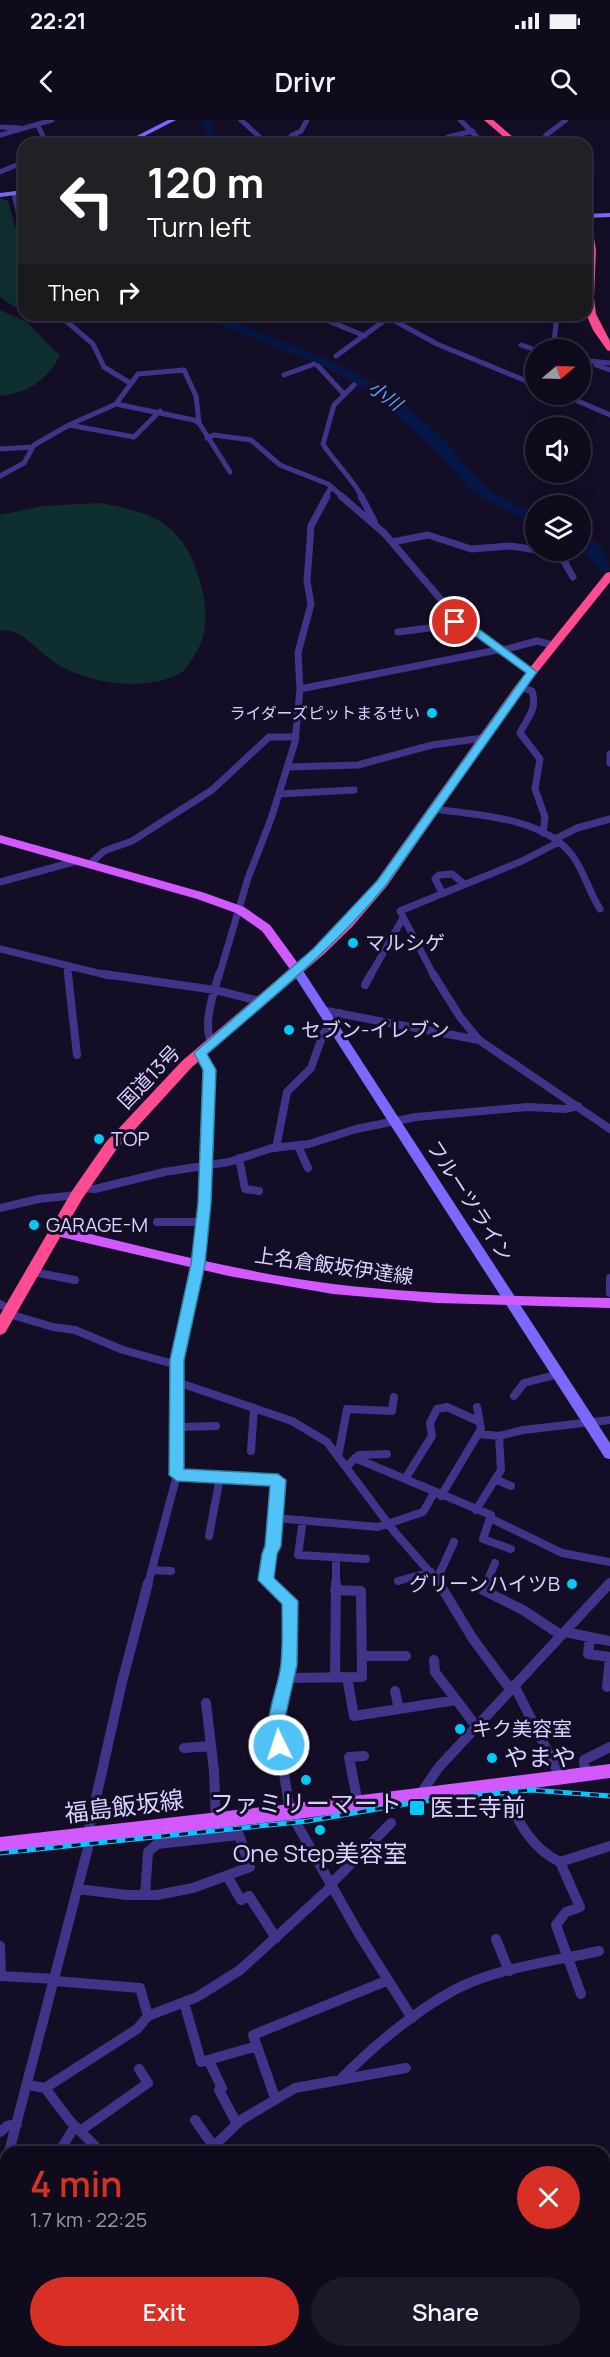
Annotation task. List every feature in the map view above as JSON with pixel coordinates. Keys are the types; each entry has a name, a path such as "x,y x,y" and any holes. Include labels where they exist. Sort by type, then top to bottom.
{"highway":[{"path":"488,120 510,138"},
{"path":"592,319 610,348"},
{"name":"国道13号","path":"0,1329 7,1309 33,1272 79,1192 111,1146 206,1048 362,907 520,687 610,575"}],"main road":[{"path":"0,839 240,910 266,928 296,969"},
{"name":"上名倉飯坂伊達線","path":"57,1231 198,1264 331,1288 449,1299 610,1303"},
{"name":"福島飯坂線","path":"0,1845 358,1804 610,1771"}],"street":[{"path":"0,135 38,126 52,120"},
{"path":"136,138 173,120"},
{"path":"241,120 260,138"},
{"path":"292,138 291,136 301,131 306,120"},
{"path":"460,120 479,138"},
{"path":"545,138 566,120"},
{"path":"38,126 44,138"},
{"path":"0,127 16,127 22,130"},
{"path":"447,138 473,131"},
{"path":"0,172 18,164"},
{"path":"0,195 18,193"},
{"path":"14,194 18,211"},
{"path":"592,219 610,215"},
{"path":"66,321 93,344 104,367 130,383"},
{"path":"329,321 365,336"},
{"path":"336,356 365,336 381,321"},
{"path":"395,321 431,341 525,380"},
{"path":"554,339 556,321"},
{"path":"521,345 525,346"},
{"path":"591,361 610,363"},
{"path":"591,363 610,370"},
{"path":"284,375 316,365 343,393"},
{"path":"0,449 32,447 69,425 116,404 140,373 186,371 198,404 199,423 230,472"},
{"path":"354,384 343,393 331,410 323,446 357,488 374,524"},
{"path":"116,404 160,411 199,423"},
{"path":"587,405 610,415"},
{"path":"69,425 134,437 160,411"},
{"path":"207,438 214,435 251,440 280,465 331,487 392,542 416,573 460,620 532,672"},
{"path":"0,476 24,463 32,447"},
{"path":"11,2146 56,1980 78,1889 122,1682 177,1475 177,1365 198,1264 203,1222 210,1070 206,1048 209,1018 248,878 279,794 296,737 300,689 298,653 311,604 308,581 311,526 331,487"},
{"path":"392,542 437,536 471,549 511,546 525,548"},
{"path":"564,561 573,577"},
{"path":"398,632 444,626 460,620"},
{"path":"300,689 537,642 553,645"},
{"path":"520,687 532,691 536,704 536,709 520,732 540,759 536,789 545,817 543,833"},
{"path":"90,864 104,851 132,841 212,790 269,737 296,737"},
{"path":"288,767 358,765 432,745 483,738"},
{"path":"610,754 610,763"},
{"path":"279,794 354,790"},
{"path":"434,809 494,818 543,833 557,841 572,855 600,909"},
{"path":"610,819 578,828 522,861 400,910 432,973 460,1017 479,1040 610,1129"},
{"path":"0,882 77,861"},
{"path":"442,892 435,879 439,875 452,874 463,883"},
{"path":"365,986 403,918"},
{"path":"0,949 132,980 215,990 260,1001"},
{"path":"67,966 77,1055"},
{"name":"フルーツライン","path":"296,969 330,1025 512,1300 610,1454"},
{"path":"321,1010 479,1040"},
{"path":"276,1148 287,1092 311,1068 316,1048 330,1025 340,1014"},
{"path":"0,1208 239,1158 276,1148 298,1146 432,1115 528,1107 565,1109 578,1106"},
{"path":"298,1146 308,1168"},
{"path":"239,1158 245,1189 259,1191"},
{"path":"157,1222 203,1222"},
{"path":"33,1272 56,1279 65,1277 75,1280"},
{"path":"610,1278 610,1293"},
{"path":"7,1309 53,1327 75,1330 123,1350 177,1365"},
{"path":"514,1396 524,1383 559,1374"},
{"path":"177,1382 292,1421 327,1442 389,1524 434,1576 473,1639 512,1687 561,1778"},
{"path":"338,1457 347,1408 392,1411 394,1397"},
{"path":"405,1479 432,1436 430,1423 437,1409 447,1407 478,1420"},
{"path":"275,1518 378,1527 423,1512 479,1434 481,1429 477,1407"},
{"path":"251,1451 254,1409"},
{"path":"479,1434 499,1436 523,1430 610,1420"},
{"path":"177,1427 216,1426"},
{"path":"476,1510 501,1470 499,1436"},
{"path":"346,1467 355,1458 364,1454 387,1454"},
{"path":"355,1458 491,1515 490,1518 562,1553 610,1562"},
{"path":"177,1475 278,1480 266,1580 290,1601 289,1665 276,1722 290,1812 386,1981 412,2018"},
{"path":"209,1536 220,1477"},
{"path":"495,1479 511,1486"},
{"path":"490,1518 483,1539 511,1549"},
{"path":"303,1520 298,1555 366,1559"},
{"path":"434,1576 454,1542"},
{"path":"335,1677 336,1557"},
{"path":"495,1563 483,1590 563,1633 610,1641"},
{"path":"152,1570 171,1572"},
{"path":"398,1581 434,1576"},
{"path":"419,1796 439,1767 610,1583"},
{"path":"286,1678 362,1677 361,1591 335,1590"},
{"path":"590,1637 588,1654 609,1657 607,1688"},
{"path":"362,1656 406,1656"},
{"path":"434,1660 435,1672 476,1726"},
{"path":"347,1677 354,1716 456,1700"},
{"path":"395,1691 399,1709"},
{"path":"206,1703 216,1821"},
{"path":"184,1748 210,1746"},
{"path":"585,1775 584,1760 610,1747"},
{"path":"358,1804 349,1757 364,1756"},
{"path":"501,1785 534,1844 543,1854 560,1862 580,1907 566,1912 556,1925 581,1994"},
{"path":"45,2088 136,2029 148,2016 184,2002 240,1970 330,1886 391,1823"},
{"path":"78,1889 145,1895 203,1885 250,1867 239,1835 157,1844 148,1852 145,1895"},
{"path":"560,1862 610,1846"},
{"path":"227,1876 241,1900 249,1896 276,1938"},
{"path":"496,1939 509,1971"},
{"path":"0,1946 0,1976 140,1988 148,2016"},
{"path":"340,2080 371,2048 457,1989 509,1971 566,1956 599,1951"},
{"path":"275,2098 254,2036 386,1981"},
{"path":"184,2002 201,2062 257,2046"},
{"path":"209,2061 222,2088 219,2090 237,2124"},
{"path":"215,2146 237,2124 275,2098 295,2088 406,2068"},
{"path":"64,2146 77,2128 148,2083 139,2069"},
{"path":"28,2085 45,2088 77,2128 95,2146"},
{"path":"195,2120 209,2146"},
{"path":"0,2132 7,2126 17,2124"}],"green space":[{"path":"0,198 8,201 18,236 18,306 15,307 0,297"},
{"path":"0,310 18,318 18,321 27,322 60,356 49,372 28,389 0,396"},
{"path":"100,503 144,514 168,527 187,549 194,564 204,600 203,637 199,648 184,671 167,679 135,684 85,677 57,664 17,634 0,630 0,515 42,506"}],"water":[{"path":"211,321 232,321 323,357 397,397 448,443 471,472 492,491 525,509 525,520 471,491 440,456 373,394 330,369"},
{"path":"591,539 600,546 607,557 610,581 591,560"}],"waterway":[{"name":"小川","path":"206,120 211,138"}],"railway":[{"path":"0,1853 308,1821 423,1801 530,1790 610,1796"}],"place":[{"name":"ライダーズピットまるせい","path":"432,713"},
{"name":"マルシゲ","path":"353,943"},
{"name":"セブン-イレブン","path":"289,1030"},
{"name":"TOP","path":"99,1139"},
{"name":"GARAGE-M","path":"34,1225"},
{"name":"グリーンハイツB","path":"572,1584"},
{"name":"キク美容室","path":"460,1729"},
{"name":"やまや","path":"492,1758"},
{"name":"ファミリーマート","path":"306,1780"},
{"name":"医王寺前","path":"417,1808"},
{"name":"One Step美容室","path":"320,1830"}],"route":[{"path":"279,1745 276,1722 289,1665 290,1601 266,1580 269,1554 273,1546 278,1480 177,1475 177,1360 198,1264 203,1224 210,1070 200,1053 318,952 362,907 382,883 532,672 460,620 455,622"}]}
